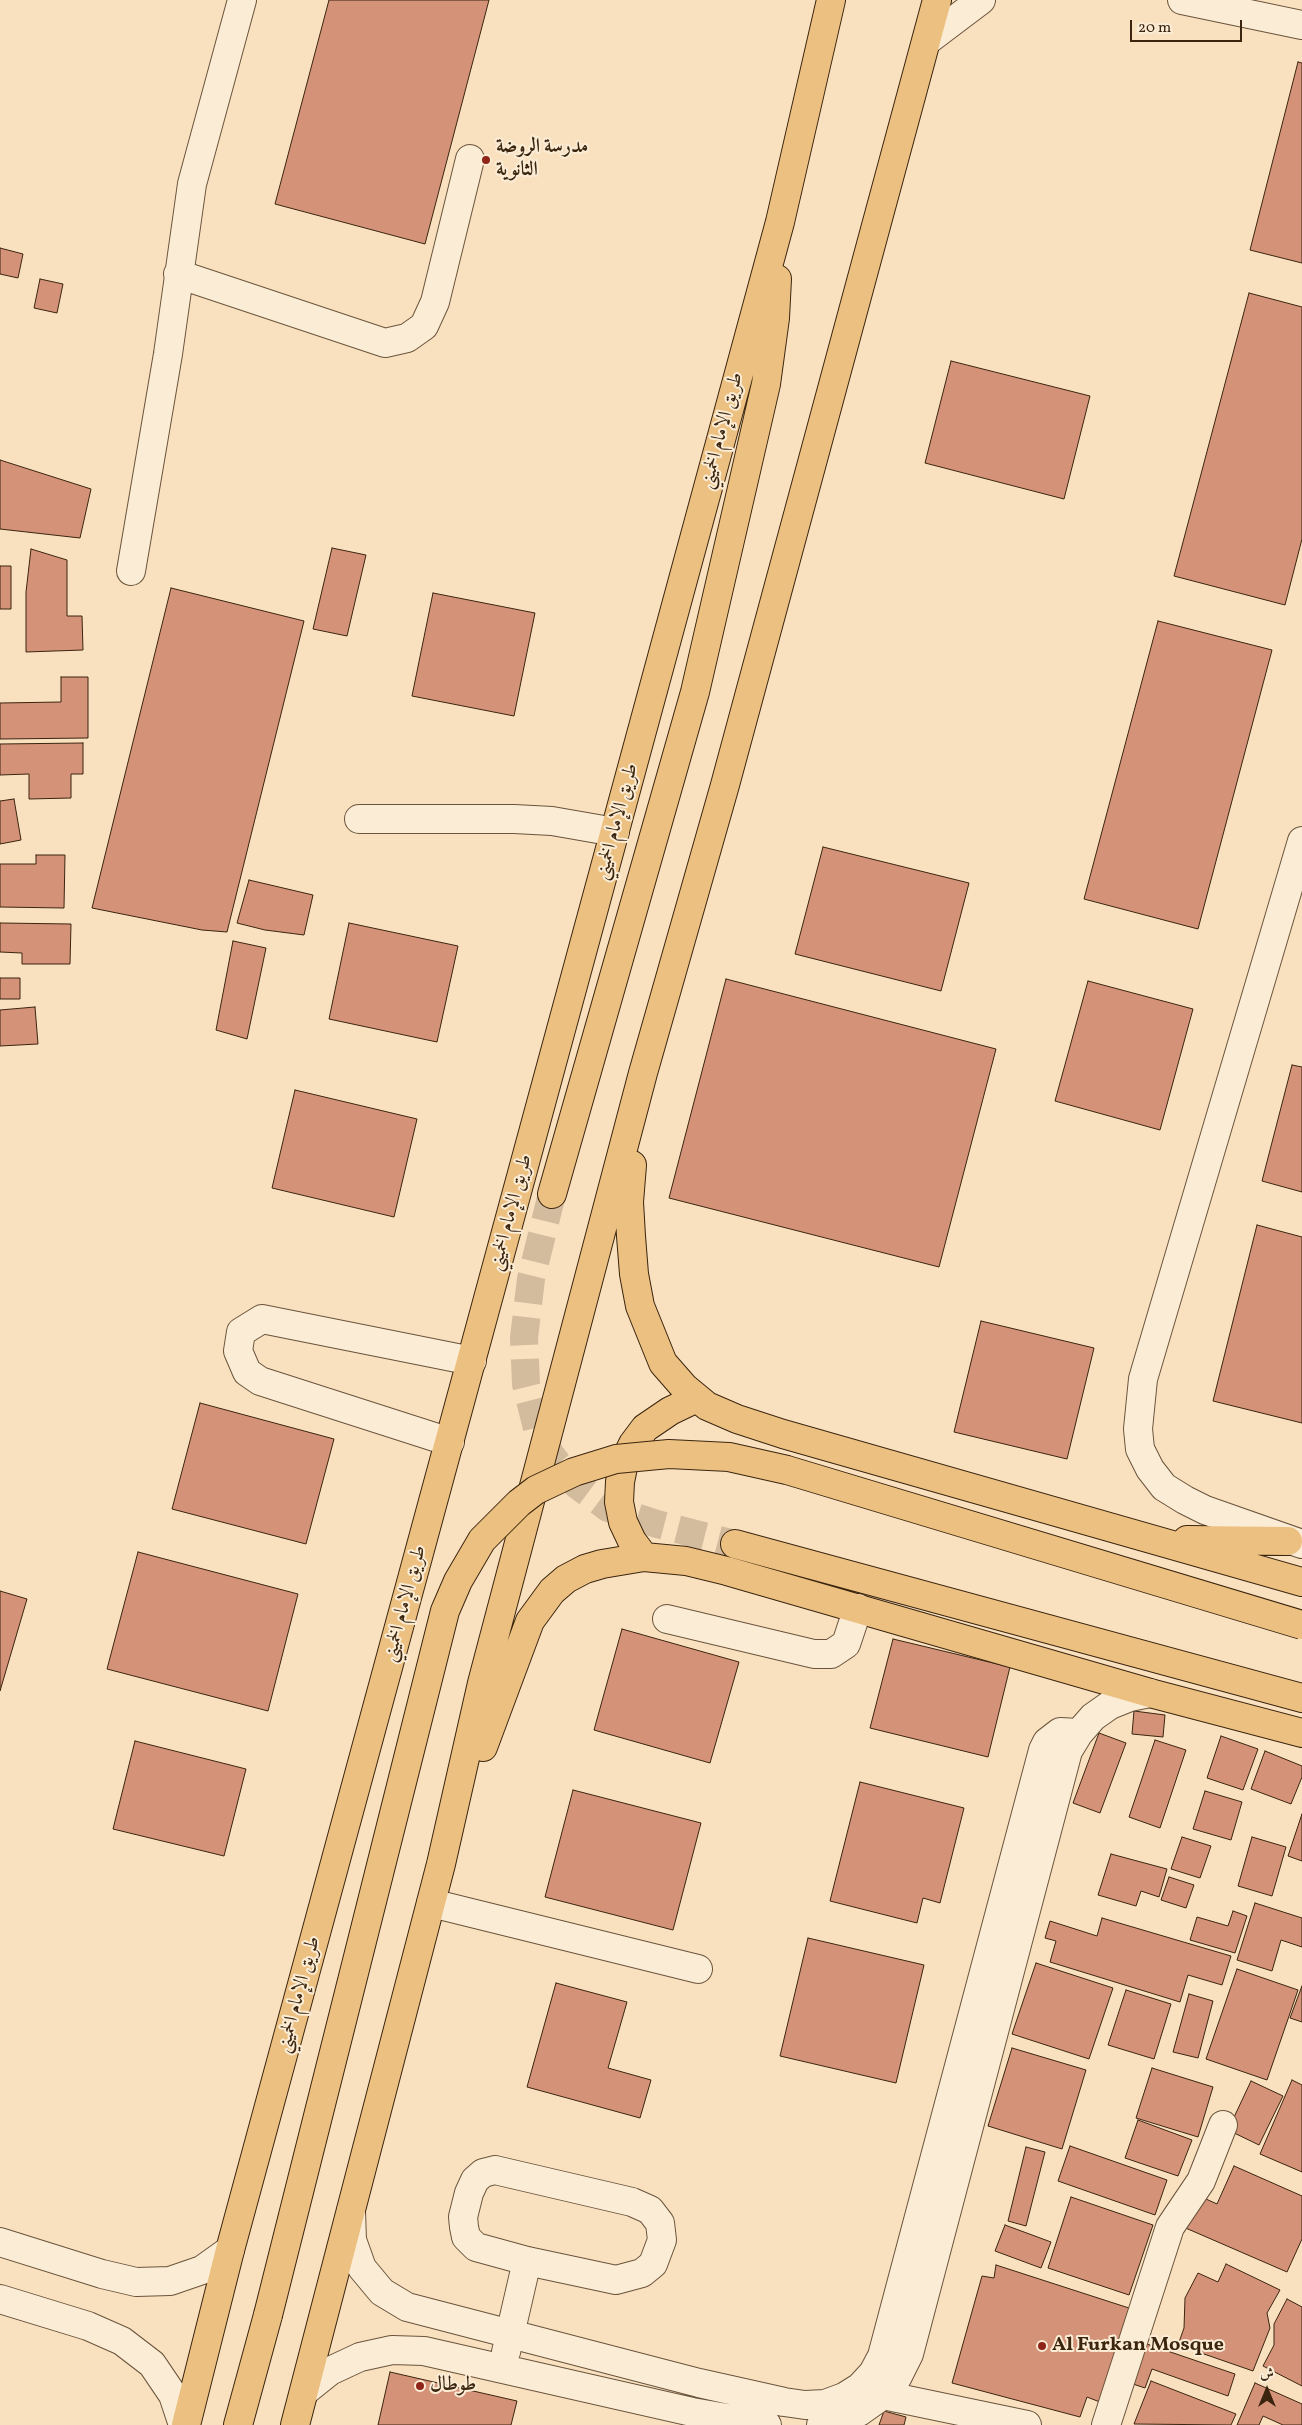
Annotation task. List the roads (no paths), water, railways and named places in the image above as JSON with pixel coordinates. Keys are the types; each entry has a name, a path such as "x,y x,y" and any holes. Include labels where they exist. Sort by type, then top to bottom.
{"highway":[{"name":"طريق الإمام الخميني","path":"184,2425 780,222 830,0"},
{"path":"295,2425 441,1864 482,1684 643,1073 725,785 867,258 928,40 937,0"},
{"path":"552,1194 695,692 749,464 768,375 775,318 780,222"},
{"path":"643,1073 629,1202 634,1274 640,1306 663,1363 684,1388 706,1406 737,1419 783,1434 1302,1582"},
{"path":"644,1557 632,1541 623,1522 619,1502 624,1462 633,1444 645,1428 670,1410 697,1398"},
{"path":"238,2425 268,2315 444,1610 458,1581 482,1540 512,1509 536,1490 574,1472 616,1458 669,1454 729,1457 787,1470 1302,1625"},
{"path":"1150,1540 1295,1543"},
{"path":"735,1544 1302,1698"},
{"path":"441,1864 522,1640 539,1606 566,1579 585,1569 602,1564 644,1557 686,1561 702,1565 858,1608 1150,1693 1302,1733"}],"street":[{"path":"131,571 168,354 192,184 242,0"},
{"path":"928,40 982,0"},
{"path":"1182,0 1302,25"},
{"path":"178,274 385,343 407,338 424,326 435,302 470,159"},
{"path":"359,819 514,819 552,821 615,832"},
{"path":"1295,1543 1205,1510 1164,1486 1150,1469 1140,1448 1138,1429 1143,1379 1302,842"},
{"path":"450,1442 260,1381 248,1372 238,1351 241,1332 262,1319 472,1361"},
{"path":"667,1619 814,1654 831,1654 846,1644 858,1608"},
{"path":"352,2210 352,2240 362,2268 382,2292 407,2307 699,2383 805,2405 825,2404 872,2391 897,2378 909,2354 948,2157 1032,1839 1068,1751 1079,1733 1093,1717 1110,1705 1130,1696 1150,1693"},
{"path":"431,1903 698,1969"},
{"path":"1106,2425 1170,2227 1201,2181 1223,2125"},
{"path":"496,2170 632,2202 650,2210 660,2223 662,2240 654,2264 642,2273 630,2277 616,2280 527,2261 476,2247 466,2237 463,2217 469,2193 475,2180 483,2172 496,2170"},
{"path":"0,2242 136,2282 170,2281 202,2270 230,2250"},
{"path":"502,2368 527,2261"},
{"path":"0,2299 88,2326 122,2341 152,2364 173,2395 184,2425"},
{"path":"305,2391 330,2371 360,2357 392,2350 424,2351 692,2412 767,2425"},
{"path":"692,2412 699,2383"},
{"path":"821,2425 832,2423 859,2412 872,2391"},
{"path":"872,2391 1027,2425"}],"tunnel":[{"path":"552,1194 531,1279 524,1338 526,1384 538,1432 551,1455 563,1470 577,1485 608,1508 657,1524 735,1544"}],"place":[{"name":"مدرسة الروضة الثانوية","path":"486,160"},
{"name":"Al Furkan Mosque","path":"1042,2346"},
{"name":"طوطال","path":"420,2386"}]}
